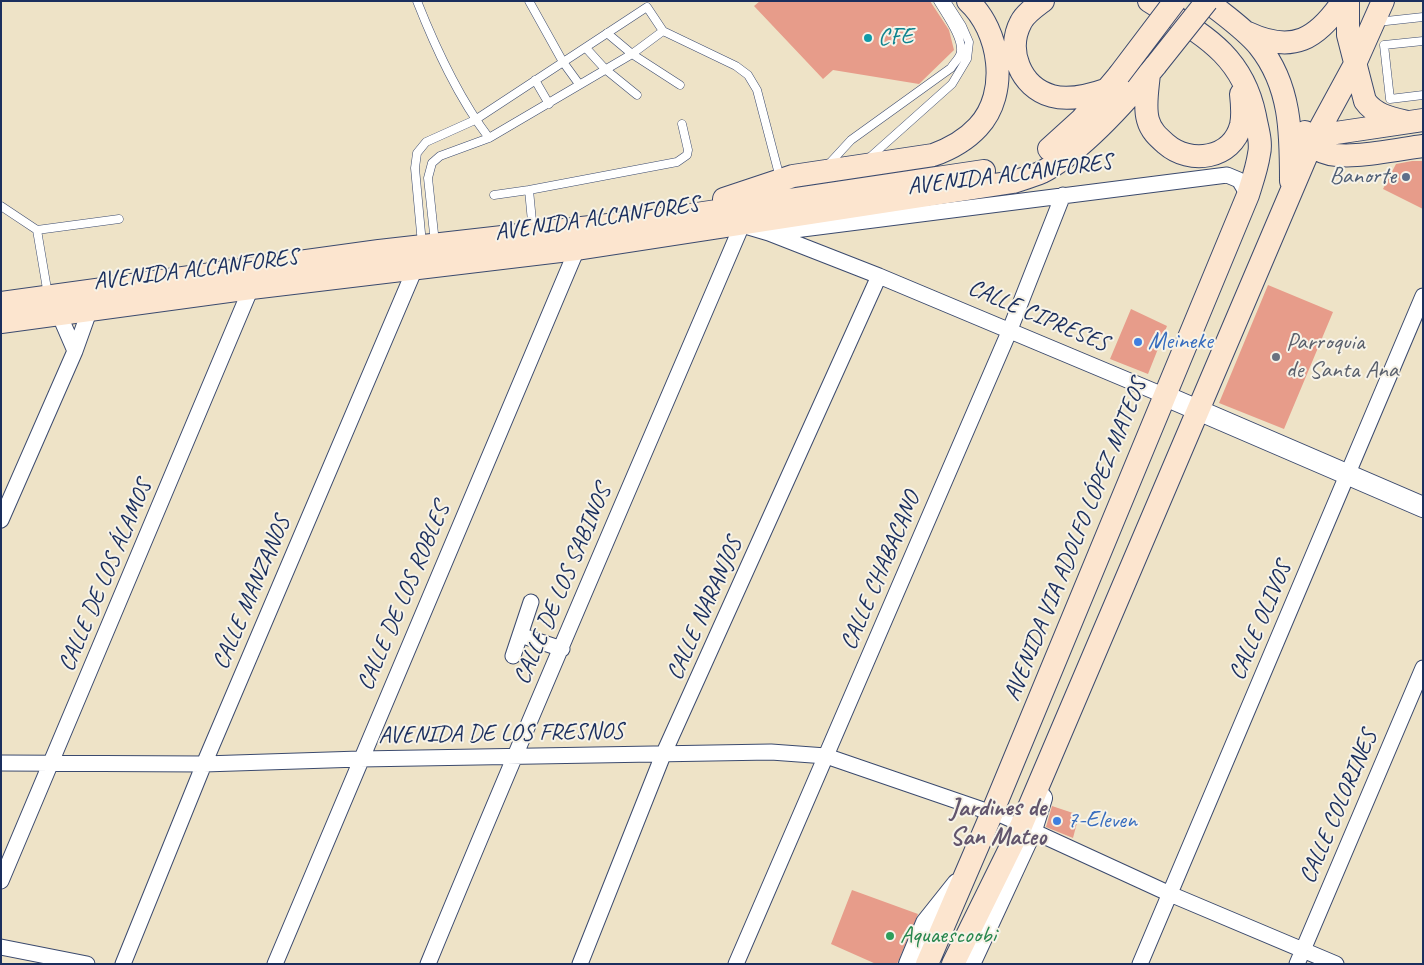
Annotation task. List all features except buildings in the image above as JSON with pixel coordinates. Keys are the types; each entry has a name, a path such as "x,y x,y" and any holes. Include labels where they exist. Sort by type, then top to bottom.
{"main road":[{"path":"670,218 780,180 822,171 915,159 950,149 979,126 986,115 994,91 997,74 994,44 988,27 968,1"},
{"path":"1043,1 1021,20 1015,36 1014,53 1019,69 1027,80 1044,93 1068,98 1095,94 1114,82"},
{"name":"AVENIDA VIA ADOLFO LÓPEZ MATEOS","path":"927,964 992,814 1163,395 1248,195 1260,152 1259,135 1253,108 1240,73 1224,52 1209,40 1149,1"},
{"name":"AVENIDA ALCANFORES","path":"1,303 54,303 429,247 670,218 1007,168 1032,160 1056,144 1082,120 1114,82 1175,1"},
{"path":"1207,1 1259,46 1270,62 1311,145 1320,151 1337,155 1423,146"},
{"name":"AVENIDA ALCANFORES","path":"1,322 54,303 90,309 414,270 742,225 1013,182 1041,172 1065,157 1153,69 1207,1"},
{"path":"1245,32 1277,43 1304,39 1318,32 1343,1"},
{"path":"1348,1 1348,35 1365,101 1371,109 1385,116 1415,122"},
{"path":"953,964 1026,828 1074,700 1311,145 1355,64 1384,1"},
{"path":"1153,69 1148,119 1155,135 1171,149 1189,157 1205,158 1221,151 1234,138 1240,125 1240,73"},
{"path":"1285,91 1291,150 1292,190"},
{"path":"1311,145 1329,134 1415,122"}],"street":[{"name":"AVENIDA ALCANFORES","path":"769,233 1063,194 1227,175 1239,180 1248,195"},
{"name":"CALLE CHABACANO","path":"736,964 1009,332 1063,194"},
{"name":"CALLE CIPRESES","path":"742,225 769,233 879,276 1423,507"},
{"name":"CALLE DE LOS SABINOS","path":"428,964 512,758 562,648 742,225"},
{"name":"CALLE MANZANOS","path":"123,964 204,764 414,270 429,247"},
{"name":"CALLE DE LOS ROBLES","path":"275,964 577,249"},
{"name":"CALLE NARANJOS","path":"580,964 664,754 879,276"},
{"name":"CALLE DE LOS ÁLAMOS","path":"1,881 252,288"},
{"name":"CALLE OLIVOS","path":"1140,964 1423,296"},
{"path":"54,303 75,351"},
{"path":"1,520 75,351 90,309"},
{"path":"513,656 531,602"},
{"path":"520,635 562,648"},
{"name":"CALLE COLORINES","path":"1300,957 1423,668"},
{"name":"AVENIDA DE LOS FRESNOS","path":"1,763 204,764 360,759 512,758 771,752 826,756 992,814"},
{"path":"992,814 1170,894 1300,957 1336,964"},
{"path":"970,964 1026,828"},
{"path":"909,964 926,923 967,870"},
{"path":"1,947 87,964"}],"lane":[{"path":"417,1 435,47 475,120 489,138"},
{"path":"529,1 563,62 579,84"},
{"path":"822,171 851,140 950,68 961,55 960,44 954,28 938,1"},
{"path":"860,166 952,84 967,58 969,42 962,26 946,1"},
{"path":"429,247 417,188 415,168 417,153 426,142 475,120 647,7 663,31 736,66 748,75 757,90 780,180"},
{"path":"1375,22 1423,17"},
{"path":"429,247 428,178 432,163 440,156 489,138 549,104 579,84 632,54 663,31"},
{"path":"607,33 632,54 680,85"},
{"path":"1423,41 1384,45 1390,99 1423,95"},
{"path":"586,48 606,69 637,95"},
{"path":"535,80 549,104"},
{"path":"494,195 677,162 687,155 688,150 682,124"},
{"path":"417,188 429,187"},
{"path":"529,190 534,234"},
{"path":"1,206 37,230 119,219"},
{"path":"37,230 54,303"}],"place":[{"name":"CFE","path":"868,38"},
{"name":"Banorte","path":"1406,177"},
{"name":"Meineke","path":"1138,342"},
{"name":"Parroquia de Santa Ana","path":"1276,357"},
{"name":"7-Eleven","path":"1057,821"},
{"name":"Aquaescoobi","path":"890,936"}],"district":[{"name":"Jardines de San Mateo","path":"998,822"}]}
